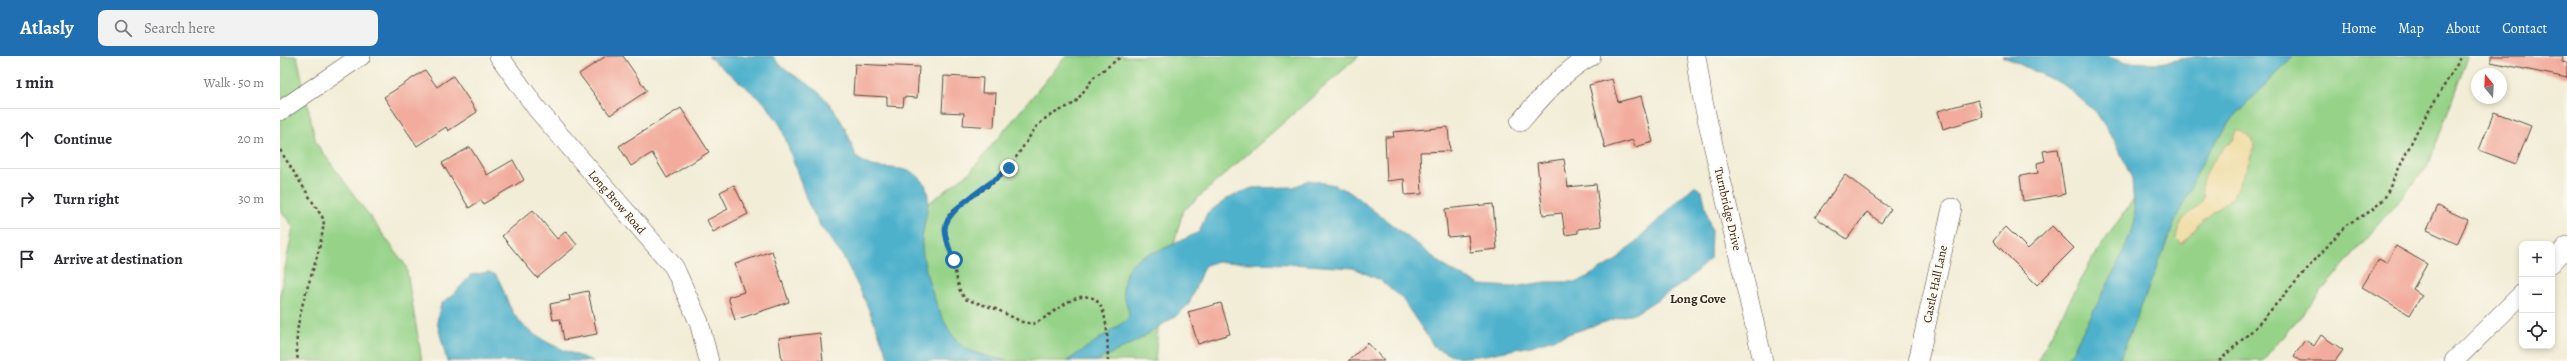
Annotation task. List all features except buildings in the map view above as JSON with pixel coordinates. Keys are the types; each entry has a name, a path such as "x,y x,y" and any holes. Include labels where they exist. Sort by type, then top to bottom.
{"street":[{"path":"280,111 361,56"},
{"name":"Long Brow Road","path":"499,56 538,109 674,268 699,322 709,361"},
{"path":"1520,122 1542,97 1575,65 1591,56"},
{"name":"Turnbridge Drive","path":"1696,56 1703,101 1763,361"},
{"name":"Castle Hall Lane","path":"1918,361 1952,208"},
{"path":"2555,260 2567,246"},
{"path":"2454,361 2519,297"}],"path":[{"path":"1108,361 1106,315 1102,305 1094,299 1082,298 1072,300 1033,324 1022,322 996,309 965,299 960,291 945,229 948,216 959,206 996,181 1009,168 1024,144 1047,116 1075,103 1094,77 1122,56"},
{"path":"2219,361 2256,327 2346,225 2371,211 2384,199 2418,129 2462,56"},
{"path":"280,150 324,220 296,325 295,343 298,361"}],"green space":[{"path":"280,56 297,56 316,143 406,266 422,361 280,361 280,295 293,227 280,209"},
{"path":"1066,56 1359,56 1183,211 1162,286 1155,361 944,361 894,229 970,172"},
{"path":"2243,56 2468,56 2428,166 2262,361 2037,361 2094,256 2210,89"}],"sand":[{"path":"2236,131 2242,131 2253,140 2254,148 2233,197 2203,220 2182,244 2176,238 2178,229 2185,218 2202,201 2204,196 2202,183 2204,177 2226,145 2231,143"}],"water":[{"path":"708,56 773,56 785,69 817,91 832,107 844,126 856,157 869,165 902,169 914,173 919,177 925,184 928,200 922,236 923,255 930,284 942,316 949,330 957,341 965,348 1006,361 890,361 864,298 844,258 819,224 807,201 781,126 765,103"},
{"path":"2002,56 2106,56 2123,62 2159,63 2199,56 2293,56 2234,117 2205,157 2177,217 2119,361 2067,361 2120,261 2135,221 2132,179 2116,143 2096,112 2064,85"},
{"path":"1309,180 1334,185 1351,193 1450,270 1480,285 1513,287 1546,282 1578,282 1615,261 1694,186 1702,191 1711,230 1710,259 1685,282 1639,311 1531,346 1485,355 1459,358 1435,348 1401,297 1380,280 1353,268 1291,264 1214,262 1204,266 1189,304 1177,315 1137,341 1097,361 1067,361 1128,319 1129,315 1123,287 1128,270 1136,260 1199,232 1207,213 1230,197 1252,188 1294,187"},
{"path":"488,272 496,275 514,314 530,331 550,344 593,361 447,361 437,322 441,304 454,294 471,275"}],"district":[{"name":"Long Cove","path":"1698,298"}],"route":[{"path":"954,260 947,241 945,229 948,216 959,206 996,181 1009,168"}]}
